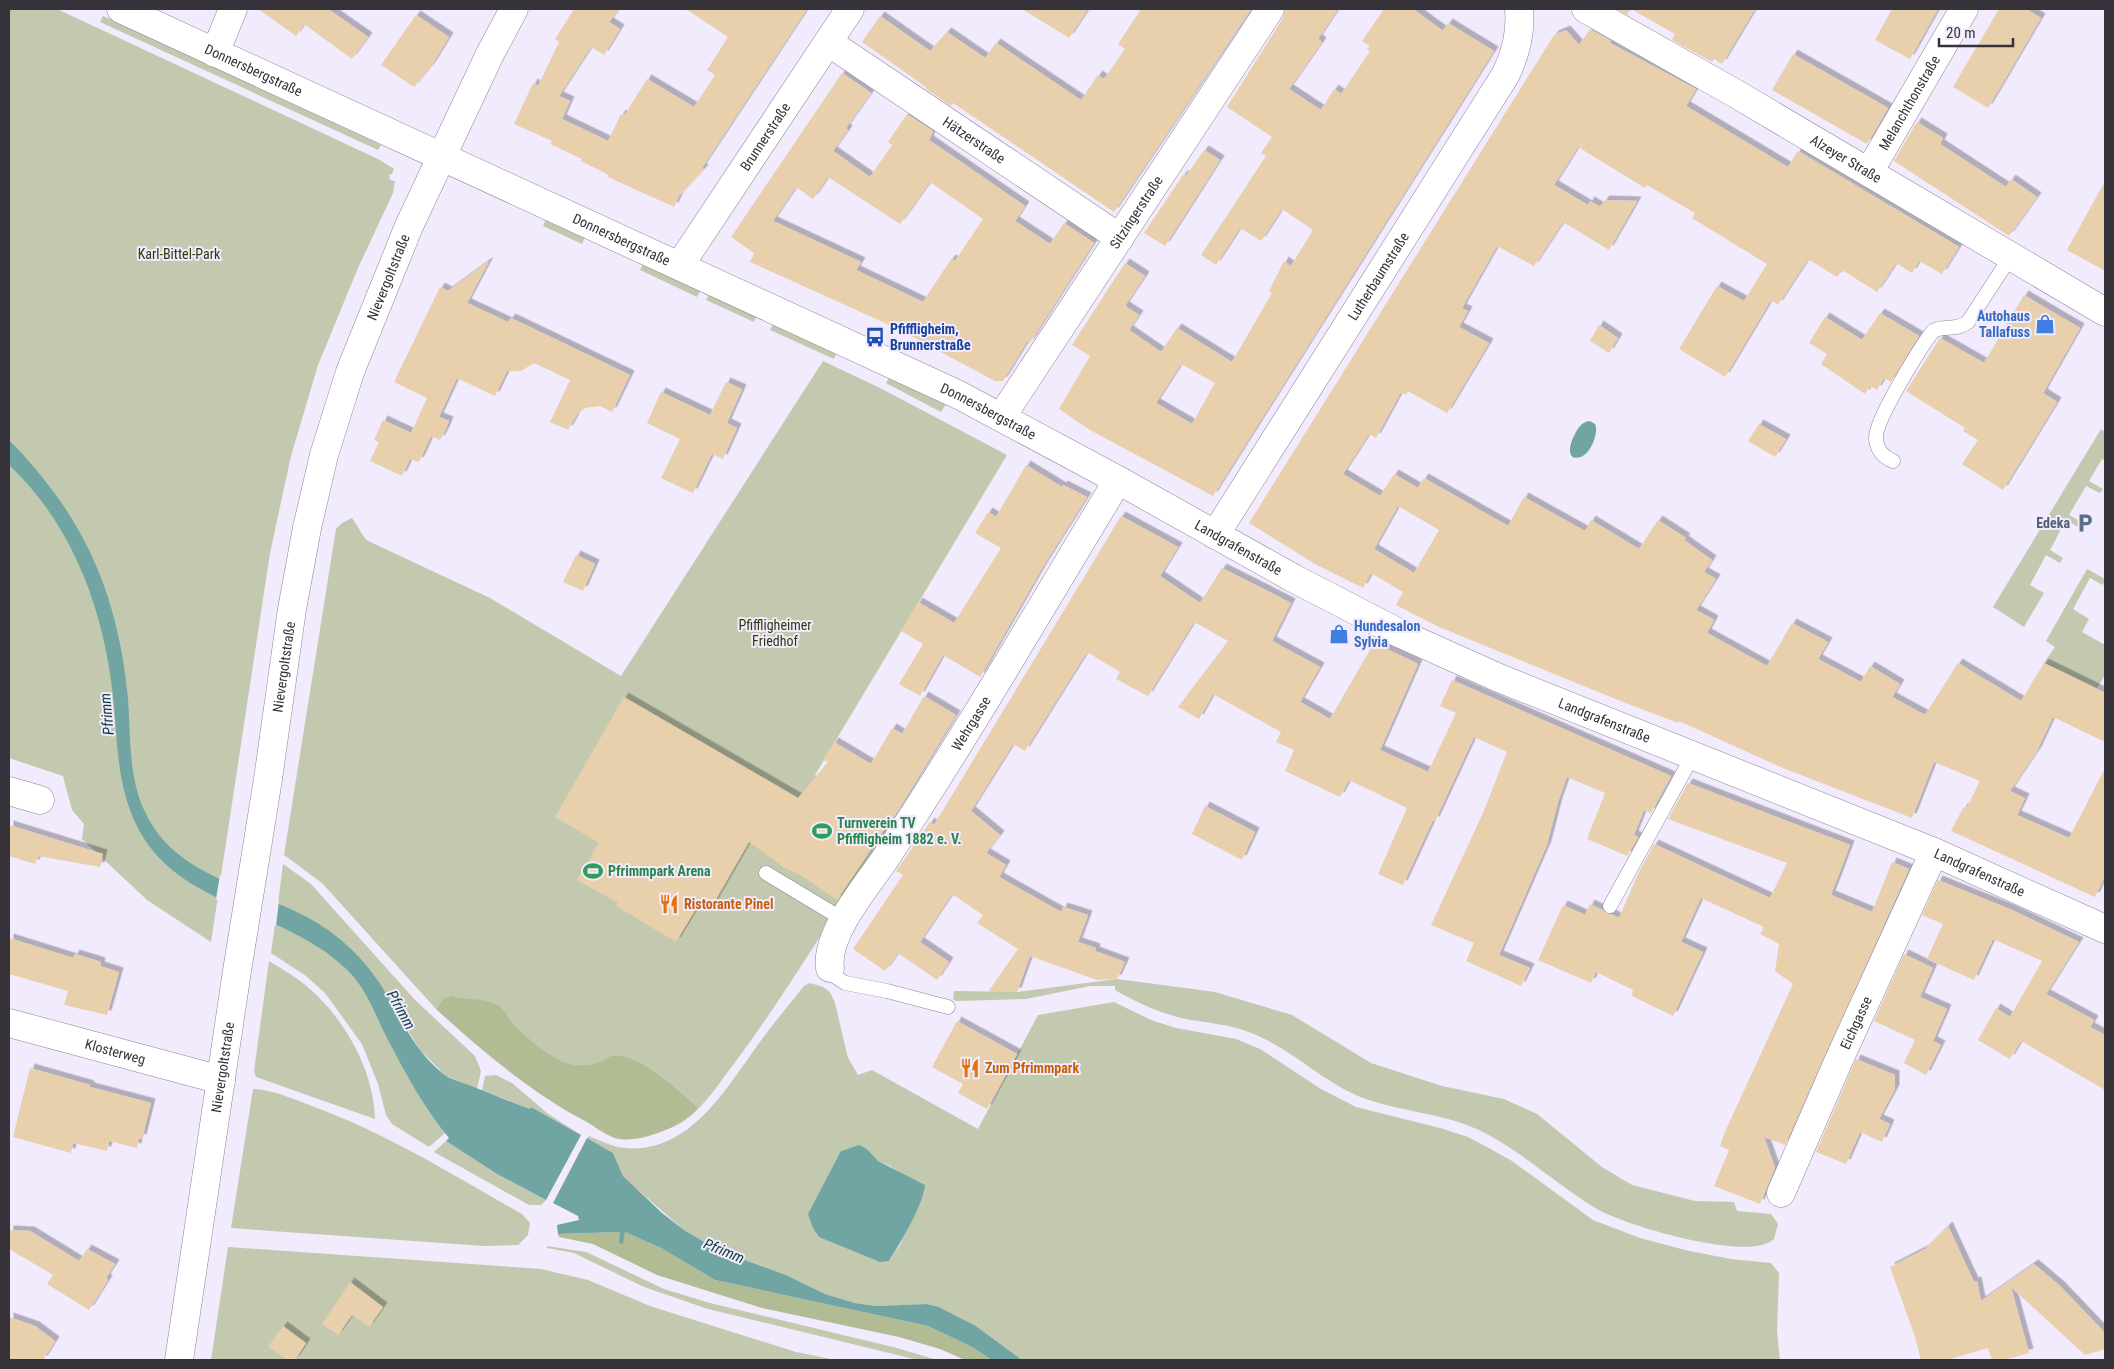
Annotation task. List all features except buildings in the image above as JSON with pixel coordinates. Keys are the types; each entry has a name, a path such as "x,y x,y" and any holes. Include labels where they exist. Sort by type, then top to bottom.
{"street":[{"name":"Donnersbergstraße","path":"121,9 889,361 1002,416 1118,480"},
{"path":"215,53 233,9"},
{"name":"Nievergoltstraße","path":"179,1360 292,610 307,528 324,455 337,409 362,338 441,156 490,52 514,9"},
{"name":"Brunnerstraße","path":"680,264 850,9"},
{"name":"Sitzingerstraße","path":"1002,416 1270,9"},
{"name":"Lutherbaumstraße","path":"1215,535 1506,74 1516,52 1520,33 1519,9"},
{"name":"Alzeyer Straße","path":"1586,9 1869,172 2105,312"},
{"name":"Melanchthonstraße","path":"1869,172 1964,9"},
{"name":"Hätzerstraße","path":"828,42 1120,238"},
{"name":"Landgrafenstraße","path":"1118,480 1293,578 1401,634 1499,678 1692,757 1934,852 2105,929"},
{"name":"Wehrgasse","path":"830,968 828,957 831,944 844,920 913,817 1118,480"},
{"path":"9,791 40,800"},
{"name":"Eichgasse","path":"1781,1193 1838,1062 1934,852"},
{"name":"Klosterweg","path":"9,1023 221,1080"}],"lane":[{"path":"1893,461 1883,455 1877,446 1877,430 1883,414 1932,331 1938,328 1956,328 1968,322 2011,256"},
{"path":"1610,906 1692,757"},
{"path":"766,874 844,920"},
{"path":"830,968 836,977 845,983 887,991 948,1007"}],"green space":[{"name":"Karl-Bittel-Park","path":"9,9 57,9 380,160 394,169 392,174 389,175 390,180 395,181 393,193 358,268 318,365 291,456 270,553 211,942 147,900 82,839 84,824 72,810 63,776 9,758"},
{"path":"103,16 381,145 378,150 100,22"},
{"path":"546,219 585,237 582,244 543,226"},
{"path":"643,264 700,291 697,297 640,270"},
{"path":"709,295 756,317 754,322 706,300"},
{"path":"773,324 836,354 834,359 770,330"},
{"name":"Pfrimmpark Arena","path":"823,361 882,389 1007,455 815,775 894,821 757,1032 704,1103 689,1117 673,1127 657,1133 615,1138 445,999 436,1009 322,883 284,855 336,529 342,523 352,518 366,540 490,598 621,676"},
{"path":"890,376 946,404 941,412 886,383"},
{"path":"2101,429 2105,432 2105,460 2102,459 2089,481 2103,489 2100,493 2086,486 2069,515 2083,523 2080,528 2066,520 2050,550 2063,558 2060,563 2046,555 2030,585 2044,593 2024,627 1993,607"},
{"path":"2087,569 2105,579 2103,585 2090,578 2073,609 2089,619 2082,632 2105,645 2105,675 2097,688 2044,663 2055,647 2046,641"},
{"path":"283,864 311,884 415,1000 475,1056 481,1071 477,1089 446,1076 420,1050 376,978 345,944 278,904"},
{"path":"275,924 303,937 330,955 354,977 364,990 396,1055 445,1133 429,1147 392,1124 386,1115 378,1084 362,1044 325,993 306,976 271,953"},
{"path":"269,961 311,990 336,1017 356,1048 364,1066 370,1083 375,1119 256,1077 254,1071"},
{"path":"1117,979 1215,992 1292,1015 1371,1063 1442,1086 1504,1099 1537,1114 1602,1167 1632,1185 1695,1201 1734,1202 1737,1211 1771,1214 1778,1224 1774,1239 1761,1245 1740,1247 1715,1244 1659,1232 1611,1216 1582,1200 1511,1149 1481,1131 1451,1120 1388,1106 1358,1096 1331,1082 1281,1048 1254,1034 1236,1028 1164,1013 1115,990 1115,986 1090,986 1026,999 956,1001 953,999 954,991 1017,992"},
{"path":"810,983 823,987 830,992 835,1003 848,1058 858,1075 872,1070 978,1129 1038,1015 1114,1002 1151,1020 1176,1028 1236,1039 1260,1049 1321,1089 1356,1107 1468,1137 1512,1161 1593,1220 1640,1238 1689,1251 1731,1259 1771,1263 1779,1273 1777,1331 1780,1360 1022,1360 976,1326 939,1307 927,1304 876,1306 855,1303 825,1294 786,1275 720,1251 684,1230 623,1176 613,1153 587,1138 589,1136 607,1144 625,1148 648,1147 668,1141 686,1130 703,1116 718,1099 804,986","holes":["854,1147 867,1149 878,1161 890,1166 925,1191 900,1245 889,1261 841,1151"]},
{"path":"496,1075 512,1083 547,1113 581,1135 531,1107 530,1109 482,1090 485,1076"},
{"path":"253,1089 283,1095 339,1117 393,1142 522,1214 530,1223 528,1235 518,1245 484,1246 231,1228"},
{"path":"446,1141 497,1174 546,1200 541,1205 529,1205 434,1152"},
{"path":"547,1246 586,1252 664,1289 710,1303 897,1348 937,1360 918,1360 708,1309 644,1287 574,1253 547,1248"},
{"path":"228,1247 541,1269 588,1280 650,1306 796,1352 836,1360 211,1360"}],"shaded area":[{"path":"1590,421 1595,424 1596,428 1593,442 1585,455 1573,457 1570,447 1574,436 1582,424"},
{"path":"9,440 58,498 77,527 93,558 106,591 116,624 123,661 128,699 131,757 136,785 145,812 160,836 179,855 202,870 305,916 328,930 344,943 359,957 379,981 418,1047 435,1067 445,1075 530,1109 531,1107 581,1135 546,1200 497,1174 446,1141 449,1138 407,1076 364,992 345,968 321,949 295,934 211,894 185,879 162,860 143,837 128,806 124,790 118,757 110,672 104,639 95,607 69,545 52,516 32,489 9,465"},
{"path":"451,996 494,1003 505,1012 513,1024 529,1039 548,1054 566,1063 587,1065 603,1061 612,1056 633,1059 670,1083 698,1108 682,1121 647,1136 636,1139 611,1137 526,1084 436,1009 444,999"},
{"path":"587,1138 613,1153 623,1176 662,1213 684,1230 720,1251 786,1275 825,1294 855,1303 876,1306 927,1304 939,1307 976,1326 1022,1360 992,1360 972,1347 928,1326 715,1280 661,1248 625,1232 623,1244 619,1243 620,1232 558,1234 557,1225 579,1220 578,1216 553,1203"},
{"path":"859,1145 867,1149 878,1161 925,1185 921,1202 905,1235 889,1261 880,1262 819,1237 813,1228 808,1214 841,1151"},
{"path":"620,1232 622,1244 625,1232 661,1248 715,1280 928,1326 972,1347 992,1360 965,1360 940,1349 899,1337 762,1308 657,1275 593,1244 559,1237 558,1234"}],"pier":[{"path":"220,875 279,901 276,926 216,899"}],"place":[{"name":"Autohaus Tallafuss","path":"2045,324"},
{"name":"Pfiffligheim, Brunnerstraße","path":"875,337"},
{"name":"Edeka","path":"2085,523"},
{"name":"Hundesalon Sylvia","path":"1339,634"},
{"name":"Turnverein TV Pfiffligheim 1882 e. V.","path":"822,831"},
{"name":"Pfrimmpark Arena","path":"593,871"},
{"name":"Ristorante Pinel","path":"669,904"},
{"name":"Zum Pfrimmpark","path":"970,1068"}],"park label":[{"name":"Pfiffligheimer Friedhof","path":"775,634"}],"water label":[{"name":"Pfrimm","path":"107,714"},
{"name":"Pfrimm","path":"401,1010"},
{"name":"Pfrimm","path":"724,1251"}]}
